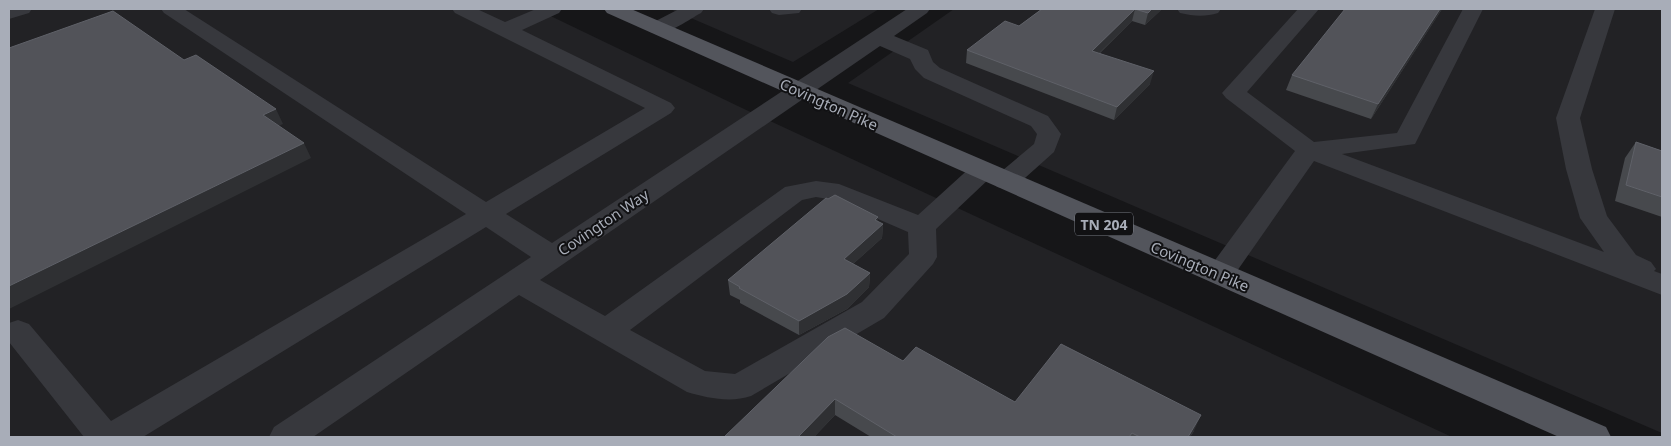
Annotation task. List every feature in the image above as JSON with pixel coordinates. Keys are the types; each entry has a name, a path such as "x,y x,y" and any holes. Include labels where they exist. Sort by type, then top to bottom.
{"main road":[{"name":"Covington Pike","path":"614,9 1594,437"}],"street":[{"path":"9,14 22,9"},
{"path":"171,9 552,257"},
{"path":"114,437 663,108 462,9"},
{"path":"505,30 552,9"},
{"path":"657,28 694,9"},
{"path":"780,9 792,9"},
{"name":"Covington Way","path":"286,437 797,90 920,9"},
{"path":"1187,9 1212,9"},
{"path":"1308,9 1234,93 1308,150 1662,285"},
{"path":"1220,274 1308,150 1406,139 1472,9"},
{"path":"1605,9 1568,118 1579,169 1594,218 1626,262 1662,280"},
{"path":"878,37 920,55 923,64 932,73 1040,121 1049,134 1045,147 994,176 922,227"},
{"path":"606,331 794,193 816,189 839,192 922,227"},
{"path":"517,281 699,383 739,387 873,310 923,257 922,227"},
{"path":"18,332 104,437"}],"shaded area":[{"path":"9,9 536,9 742,108 1452,437 9,437"},
{"path":"670,9 879,9 793,62"},
{"path":"954,9 1662,9 1662,433 848,83"}],"building":[{"path":"1042,9 1135,9 1092,51 1154,71 1117,107 967,50 1005,21 1019,26"},
{"path":"1135,9 1152,9 1148,13"},
{"path":"1345,9 1440,9 1378,104 1292,75"},
{"path":"113,11 184,60 196,55 276,109 263,115 304,143 9,286 9,48"},
{"path":"1636,142 1662,151 1662,197 1626,185"},
{"path":"835,195 878,217 875,220 883,224 844,259 870,273 847,294 799,321 728,280 826,198 828,199"},
{"path":"845,328 903,361 916,347 1015,402 1061,344 1201,415 1188,437 1140,437 1132,433 1129,437 897,437 835,399 798,437 724,437 828,337"}]}
